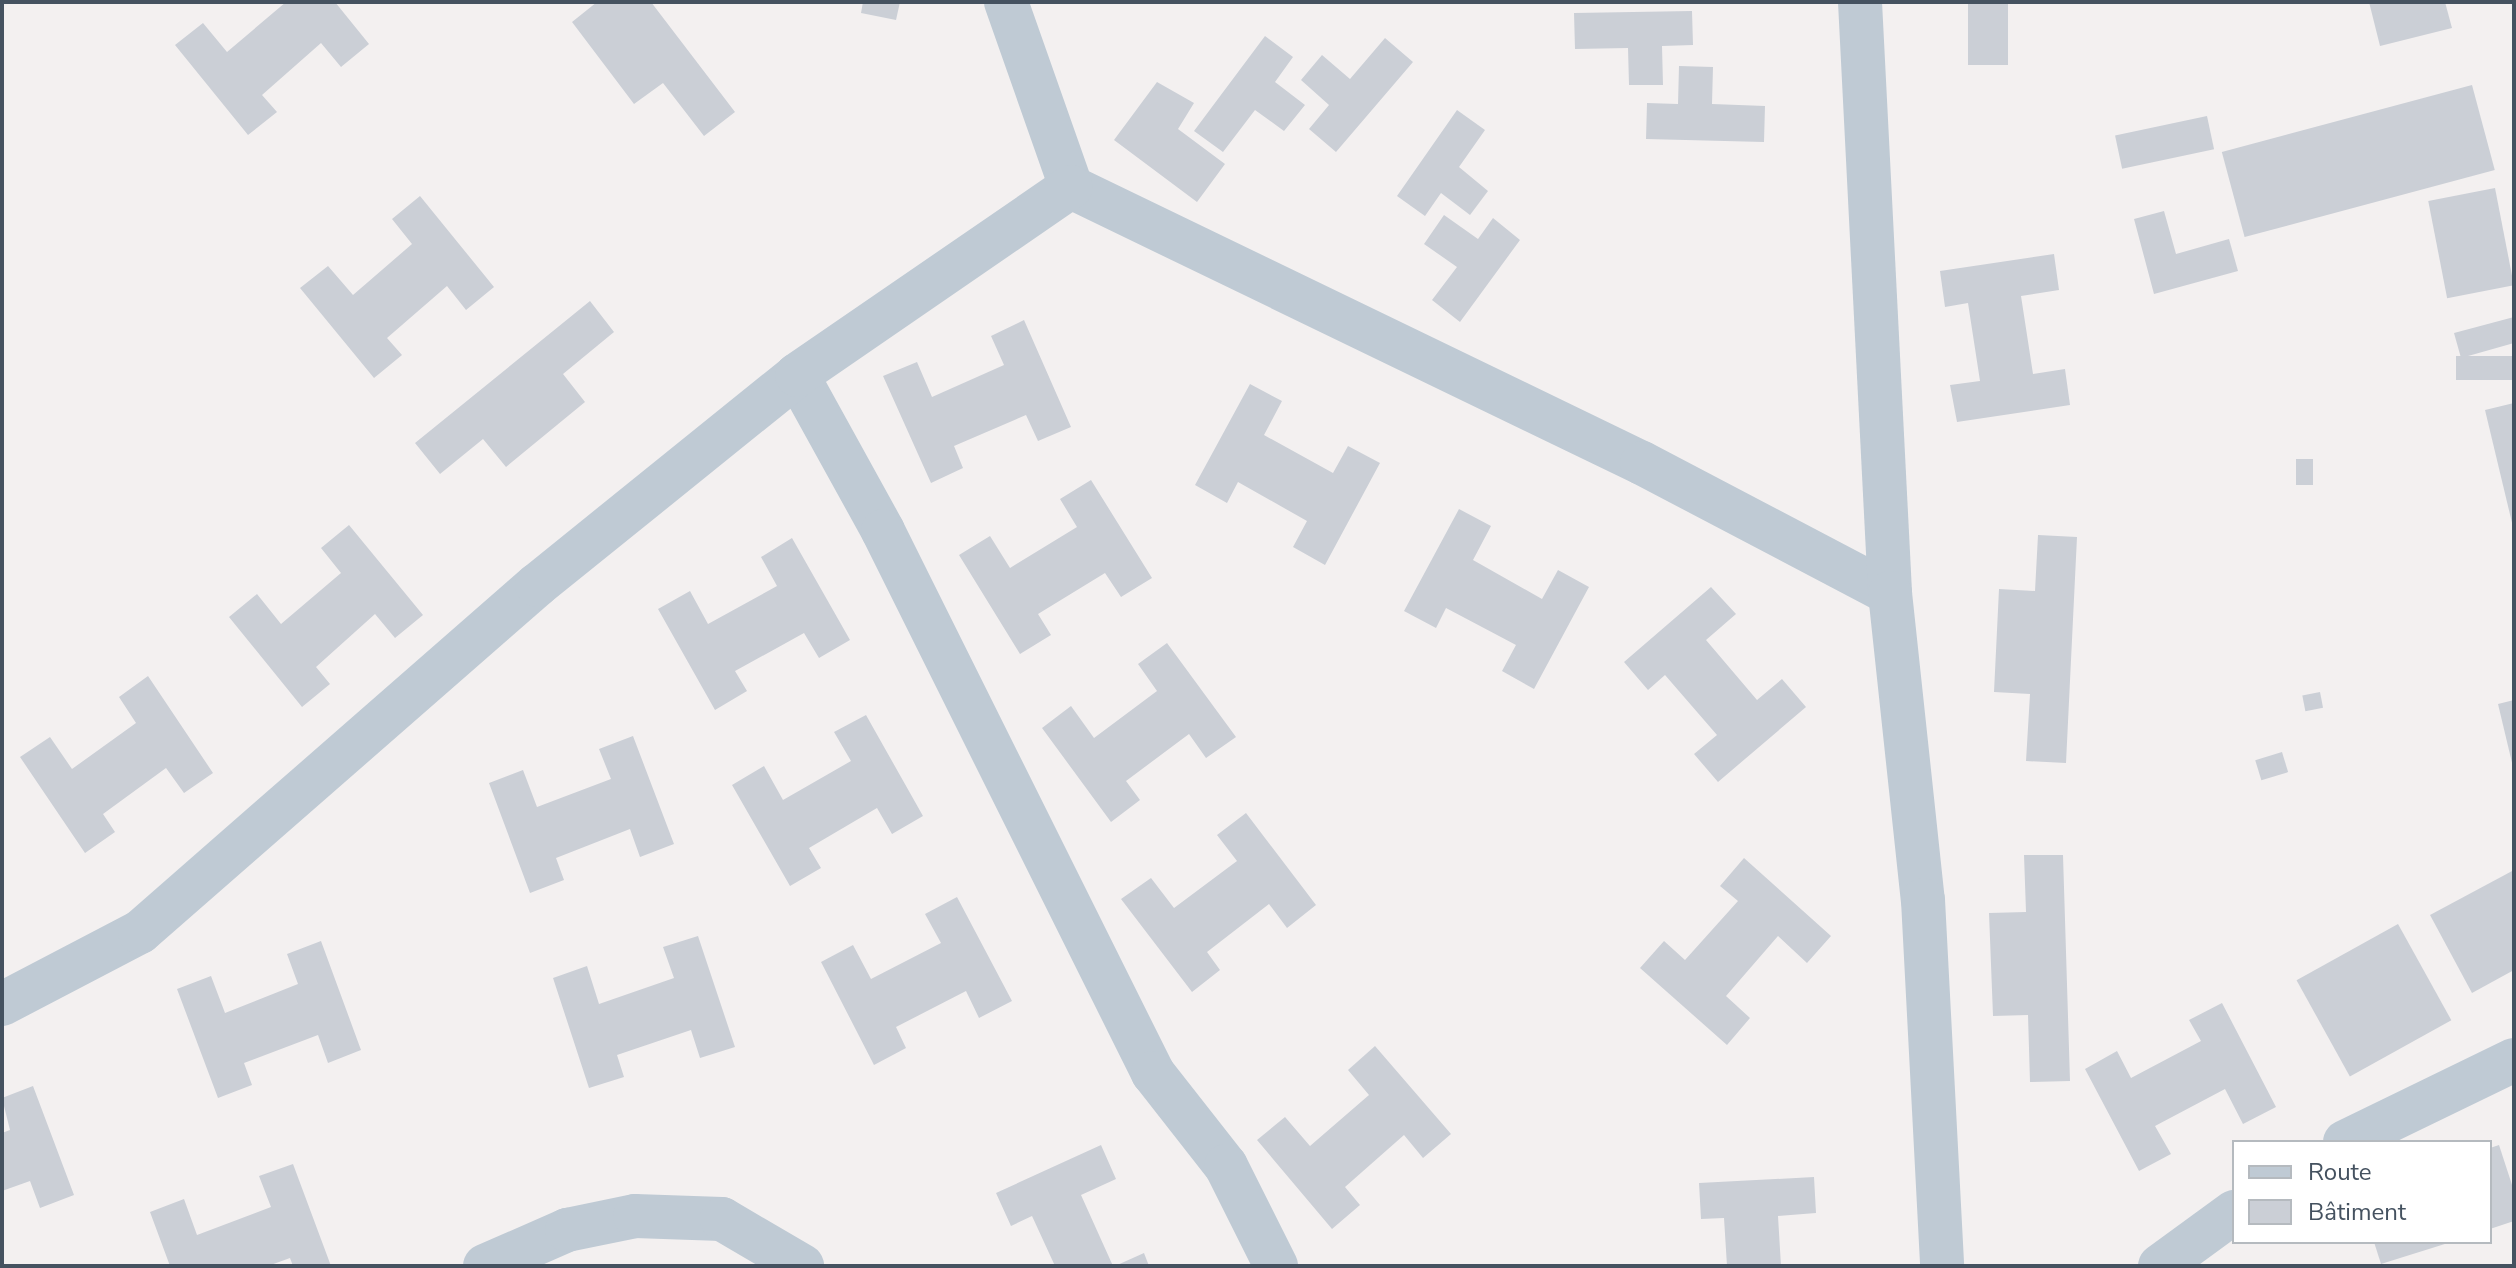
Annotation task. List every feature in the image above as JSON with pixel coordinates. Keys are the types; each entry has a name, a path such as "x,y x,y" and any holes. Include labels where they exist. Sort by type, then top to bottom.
{"street":[{"path":"1006,2 1071,187 1642,463 1890,593"},
{"path":"1860,2 1890,593 1923,900 1942,1266"},
{"path":"2,1004 140,932 537,585 797,375 1071,187"},
{"path":"797,375 883,531 1153,1073 1226,1166 1276,1266"},
{"path":"2349,1140 2514,1060"},
{"path":"2160,1266 2232,1213"},
{"path":"485,1266 567,1230 635,1216 722,1219 802,1266"}],"building":[{"path":"286,2 335,2 369,44 341,67 321,43 262,95 277,112 248,135 175,45 203,23 227,52"},
{"path":"597,2 651,2 735,112 704,136 663,83 634,104 572,22"},
{"path":"863,2 900,2 896,20 861,13"},
{"path":"1968,2 2008,2 2008,65 1968,65"},
{"path":"2369,2 2445,2 2452,28 2380,46"},
{"path":"1692,11 1693,45 1662,46 1663,85 1629,85 1628,48 1575,49 1574,13"},
{"path":"1265,36 1293,57 1275,82 1305,105 1284,131 1255,110 1223,152 1194,131"},
{"path":"1385,38 1413,62 1336,152 1309,129 1329,105 1301,80 1322,55 1350,79"},
{"path":"1679,66 1713,67 1712,104 1765,106 1764,142 1646,139 1647,103 1678,104"},
{"path":"1157,82 1194,103 1178,129 1225,164 1197,202 1114,140"},
{"path":"2472,85 2495,170 2245,237 2222,152"},
{"path":"1457,110 1485,130 1459,167 1488,191 1470,215 1441,193 1425,216 1397,196"},
{"path":"2207,116 2214,149 2122,169 2115,136"},
{"path":"2495,188 2514,285 2447,298 2428,201"},
{"path":"420,196 494,287 466,310 447,286 387,338 402,355 374,378 300,288 328,266 353,295 412,244 392,219"},
{"path":"2164,211 2176,254 2229,239 2238,271 2154,294 2134,219"},
{"path":"1444,215 1478,239 1493,218 1520,240 1460,322 1432,300 1457,267 1424,244"},
{"path":"2054,254 2059,290 2021,296 2033,374 2065,369 2070,405 1957,422 1950,385 1980,381 1968,303 1945,307 1940,271"},
{"path":"590,301 614,332 563,374 585,402 506,467 483,439 440,474 415,443"},
{"path":"2514,317 2514,343 2461,358 2454,333"},
{"path":"1024,320 1071,427 1038,441 1026,415 954,446 963,468 931,483 883,376 917,362 932,397 1004,365 991,336"},
{"path":"2456,356 2514,356 2514,380 2456,380"},
{"path":"1250,384 1282,401 1264,435 1333,473 1348,446 1380,463 1325,565 1293,547 1307,521 1238,482 1227,503 1195,485"},
{"path":"2514,403 2514,527 2513,527 2485,410"},
{"path":"2296,459 2313,459 2313,485 2296,485"},
{"path":"1091,480 1152,578 1121,597 1105,573 1038,614 1051,635 1020,654 959,555 990,536 1010,568 1077,527 1060,499"},
{"path":"1459,509 1491,526 1473,560 1542,599 1558,570 1589,587 1534,689 1502,671 1516,645 1446,608 1436,628 1404,611"},
{"path":"349,525 423,615 395,638 375,614 316,667 330,684 302,707 229,617 257,594 281,624 341,573 321,548"},
{"path":"2038,535 2077,537 2066,763 2026,761 2030,694 1994,692 1999,589 2035,591"},
{"path":"792,538 850,640 819,658 804,633 735,671 747,691 715,710 658,609 690,591 708,624 777,586 761,557"},
{"path":"1711,587 1736,614 1706,640 1757,700 1782,679 1806,707 1718,782 1694,754 1717,735 1665,675 1648,690 1624,662"},
{"path":"1167,643 1236,737 1206,758 1189,734 1126,781 1140,800 1111,822 1042,728 1071,706 1094,738 1157,691 1138,664"},
{"path":"148,676 213,773 184,793 166,768 103,814 115,832 85,853 20,757 50,737 72,769 136,723 119,697"},
{"path":"2320,692 2323,708 2305,711 2302,695"},
{"path":"2514,700 2514,766 2513,767 2498,704"},
{"path":"866,715 923,816 892,834 877,808 809,848 821,868 790,886 732,785 764,766 783,800 851,761 834,732"},
{"path":"633,736 674,844 640,857 630,829 556,858 564,880 530,893 489,783 523,770 537,807 611,779 599,749"},
{"path":"2282,752 2288,772 2261,780 2255,760"},
{"path":"1246,813 1316,905 1287,928 1269,904 1207,952 1220,970 1192,992 1121,899 1151,878 1174,908 1237,861 1217,835"},
{"path":"2024,855 2063,855 2070,1081 2030,1082 2028,1015 1993,1016 1989,913 2026,912"},
{"path":"1744,858 1831,936 1807,963 1778,936 1726,996 1750,1018 1727,1045 1640,968 1664,941 1685,960 1738,901 1720,886"},
{"path":"2514,870 2514,970 2472,993 2430,915"},
{"path":"957,897 1012,1001 979,1018 966,991 896,1027 906,1048 874,1065 821,962 853,945 871,979 941,943 925,914"},
{"path":"2398,924 2451,1020 2350,1076 2297,980"},
{"path":"698,936 735,1047 700,1058 691,1030 617,1055 624,1077 589,1088 553,978 587,966 599,1004 674,978 663,947"},
{"path":"321,941 361,1050 328,1063 318,1035 244,1063 252,1085 218,1098 177,989 211,976 225,1013 298,984 287,954"},
{"path":"2222,1003 2276,1107 2243,1124 2225,1089 2155,1126 2171,1154 2139,1171 2085,1069 2117,1051 2131,1078 2201,1041 2189,1020"},
{"path":"1375,1046 1451,1134 1423,1158 1404,1135 1345,1187 1360,1205 1332,1229 1257,1140 1285,1117 1310,1146 1369,1095 1348,1070"},
{"path":"33,1086 74,1195 40,1208 30,1181 2,1191 2,1133 10,1130 2,1098"},
{"path":"1101,1145 1116,1179 1081,1195 1113,1266 1055,1266 1032,1216 1011,1226 996,1193"},
{"path":"2499,1145 2514,1191 2514,1221 2492,1228 2492,1147"},
{"path":"293,1164 331,1266 293,1266 290,1258 268,1266 170,1266 150,1212 184,1199 197,1235 271,1207 259,1176"},
{"path":"1814,1177 1816,1213 1778,1216 1781,1266 1727,1266 1724,1218 1701,1219 1699,1183"},
{"path":"2375,1244 2445,1244 2381,1264"},
{"path":"1144,1253 1149,1266 1115,1266"}]}
